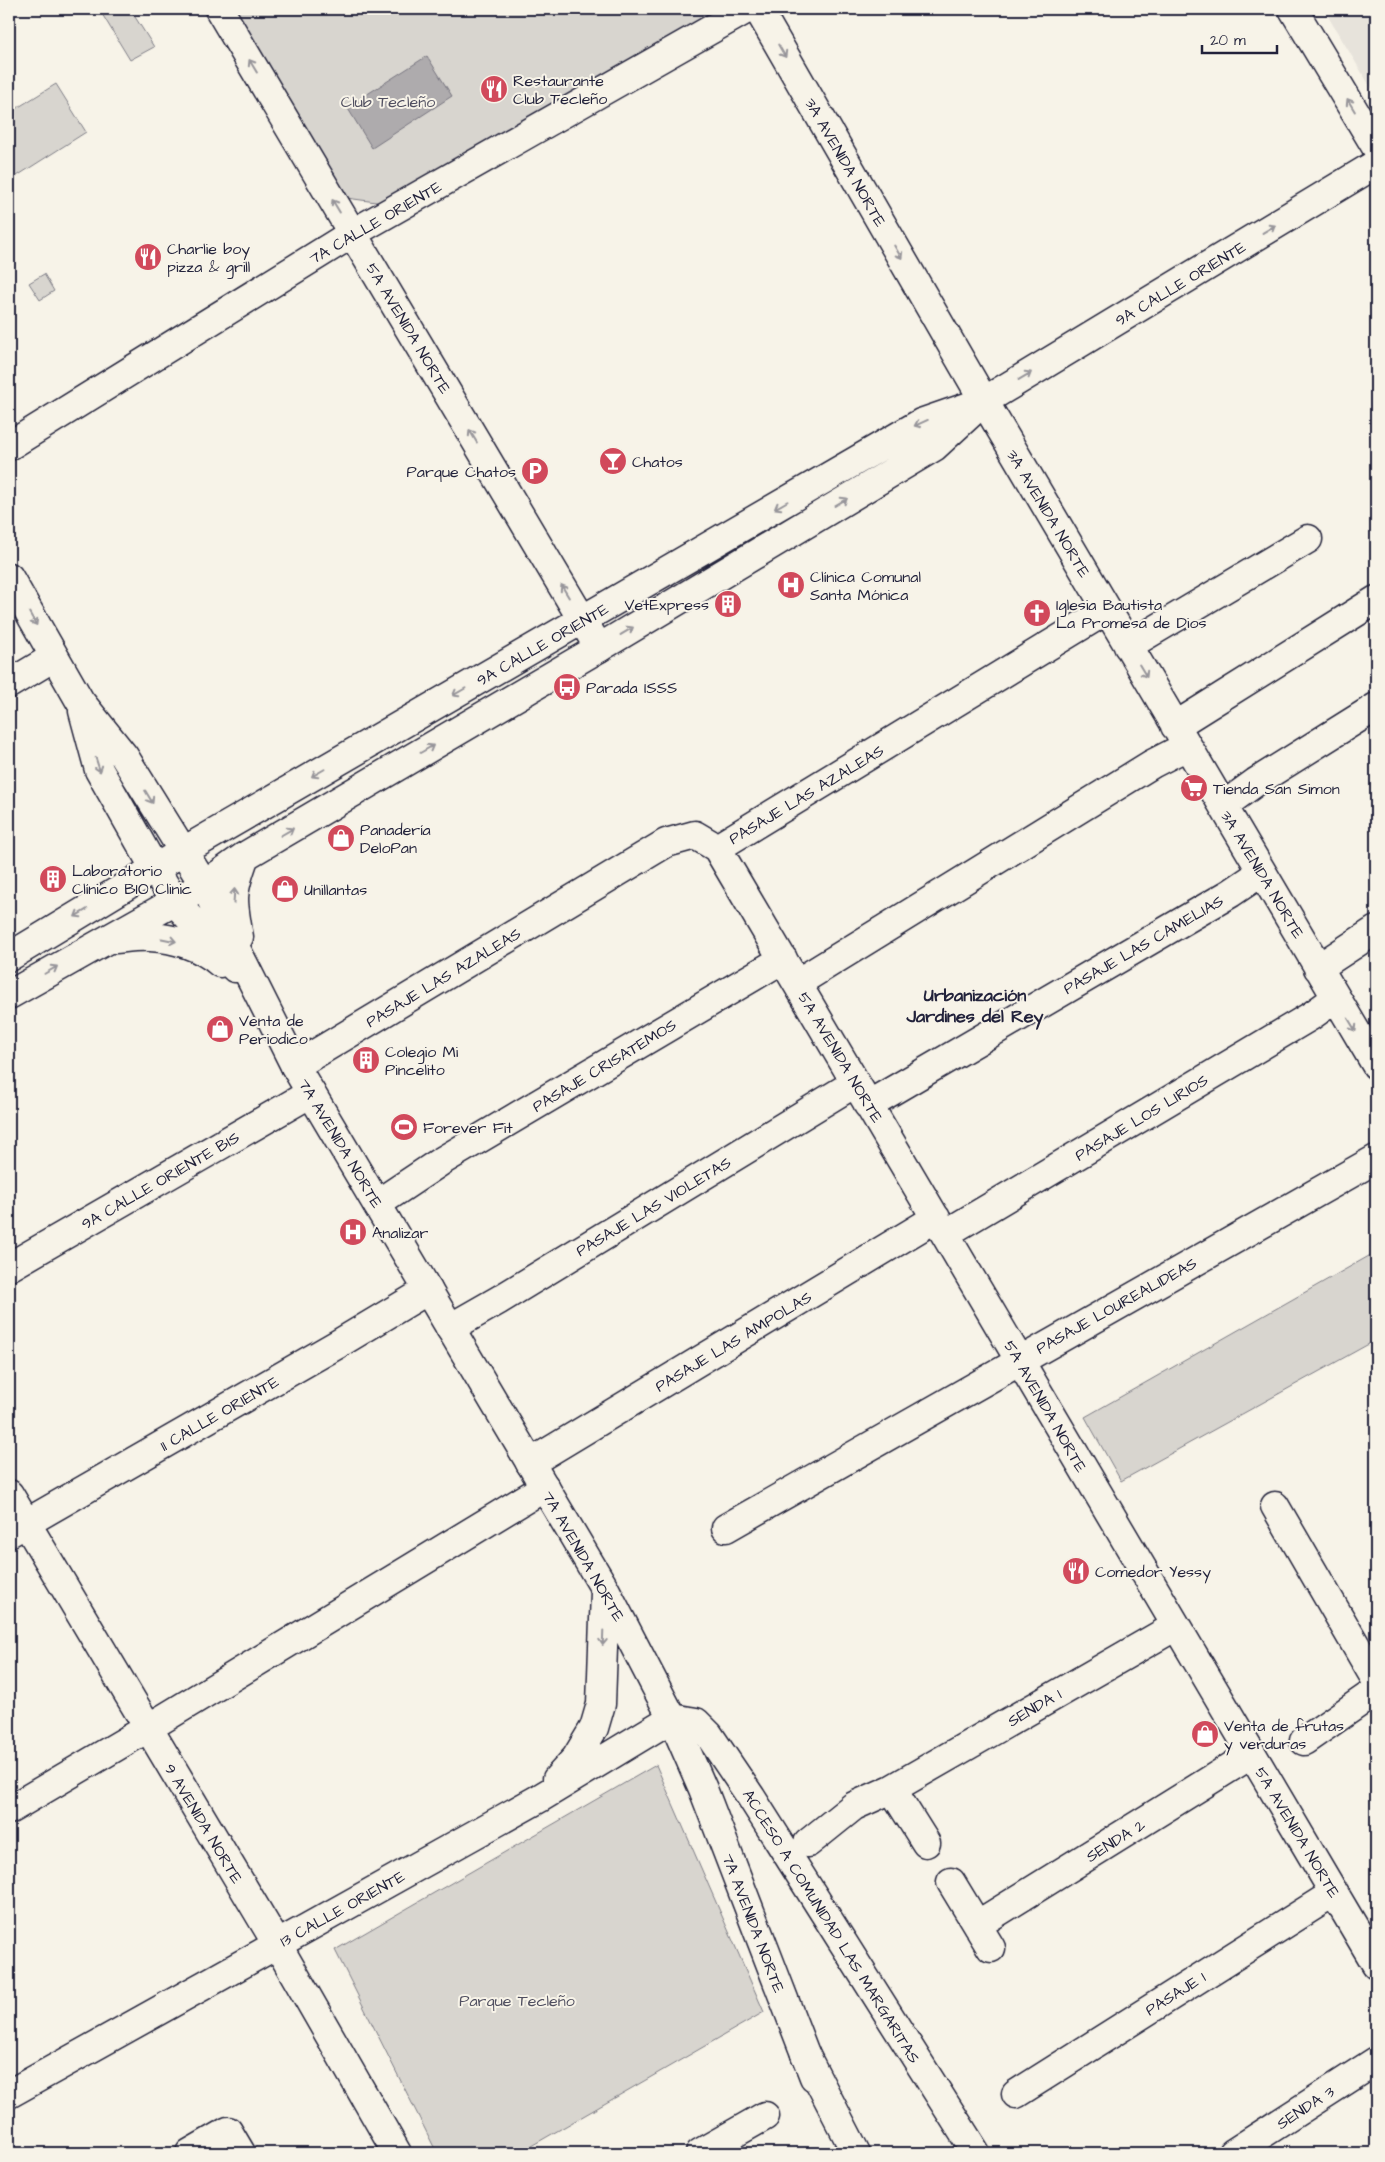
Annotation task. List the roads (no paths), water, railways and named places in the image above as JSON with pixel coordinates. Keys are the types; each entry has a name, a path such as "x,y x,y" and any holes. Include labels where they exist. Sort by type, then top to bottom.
{"main road":[{"name":"5A AVENIDA NORTE","path":"219,9 599,648"},
{"name":"7A CALLE ORIENTE","path":"9,446 353,234 746,9"},
{"name":"3A AVENIDA NORTE","path":"758,9 984,401 1376,1065"},
{"path":"1294,9 1376,147"},
{"name":"9A CALLE ORIENTE","path":"9,995 103,940 204,885 245,856 599,648 934,446 984,401 1376,164"},
{"name":"9A CALLE ORIENTE","path":"9,957 182,852 920,423 984,401"},
{"path":"1128,646 1308,539"},
{"name":"7A AVENIDA NORTE","path":"9,577 80,701 124,756 204,885 295,1066 605,1589 672,1718 703,1789 838,2145"},
{"path":"797,984 1152,764 1181,736 1376,600"},
{"name":"PASAJE LAS AZALEAS","path":"295,1066 666,843 695,835 717,848 1107,610"},
{"path":"9,684 54,657"},
{"name":"7A AVENIDA NORTE","path":"80,701 99,770 175,902 258,993"},
{"path":"1223,806 1256,782 1376,707"},
{"name":"5A AVENIDA NORTE","path":"717,848 1376,1963"},
{"path":"245,856 233,893 233,910 239,941 258,993"},
{"name":"PASAJE LAS CAMELIAS","path":"862,1094 1231,893 1262,872"},
{"path":"1318,968 1376,930"},
{"path":"103,940 150,937 184,943 212,955 258,993"},
{"name":"PASAJE CRISATEMOS","path":"377,1204 440,1162 782,959"},
{"name":"PASAJE LOS LIRIOS","path":"940,1226 1311,1016 1336,998"},
{"name":"9A CALLE ORIENTE BIS","path":"9,1268 311,1093"},
{"name":"PASAJE LAS VIOLETAS","path":"450,1328 862,1094"},
{"name":"PASAJE LOUREALIDEAS","path":"726,1528 1376,1158"},
{"name":"PASAJE LAS AMPOLAS","path":"530,1463 940,1226"},
{"name":"11 CALLE ORIENTE","path":"17,1528 338,1344 428,1290"},
{"path":"9,1810 148,1728 545,1487"},
{"name":"9 AVENIDA NORTE","path":"9,1494 17,1528 148,1728 277,1944 397,2153"},
{"path":"1275,1506 1376,1680"},
{"path":"540,1798 576,1758 594,1728 601,1704 605,1589"},
{"name":"SENDA 1","path":"808,1843 854,1806 892,1789 1176,1626"},
{"path":"1304,1741 1376,1691"},
{"name":"13 CALLE ORIENTE","path":"9,2094 540,1798 672,1718"},
{"name":"ACCESO A COMUNIDAD LAS MARGARITAS","path":"672,1718 696,1722 709,1735 976,2153"},
{"name":"SENDA 2","path":"977,1925 1252,1754"},
{"path":"892,1789 926,1843"},
{"path":"951,1882 991,1948"},
{"name":"PASAJE 1","path":"1016,2094 1334,1894"},
{"path":"805,2054 856,2153"},
{"name":"SENDA 3","path":"1233,2153 1376,2061"},
{"path":"700,2153 765,2116"},
{"path":"190,2153 228,2131 241,2153"}],"place":[{"name":"Restaurante Club Tecleño","path":"494,89"},
{"name":"Charlie boy pizza & grill","path":"148,257"},
{"name":"Chatos","path":"613,461"},
{"name":"Parque Chatos","path":"535,471"},
{"name":"Clínica Comunal Santa Mónica","path":"791,585"},
{"name":"VetExpress","path":"728,604"},
{"name":"Iglesia Bautista La Promesa de Dios","path":"1037,613"},
{"name":"Parada ISSS","path":"567,687"},
{"name":"Tienda San Simon","path":"1194,788"},
{"name":"Panadería DeloPan","path":"341,838"},
{"name":"Laboratorio Clínico BIO Clinic","path":"53,879"},
{"name":"Unillantas","path":"285,889"},
{"name":"Venta de Periodico","path":"220,1029"},
{"name":"Colegio Mi Pincelito","path":"366,1060"},
{"name":"Forever Fit","path":"404,1127"},
{"name":"Analizar","path":"353,1232"},
{"name":"Comedor Yessy","path":"1076,1571"},
{"name":"Venta de frutas y verduras","path":"1205,1734"}],"district":[{"name":"Urbanización Jardines del Rey","path":"975,1005"}],"park label":[{"name":"Club Tecleño","path":"388,101"},
{"name":"Parque Tecleño","path":"517,2000"}]}
